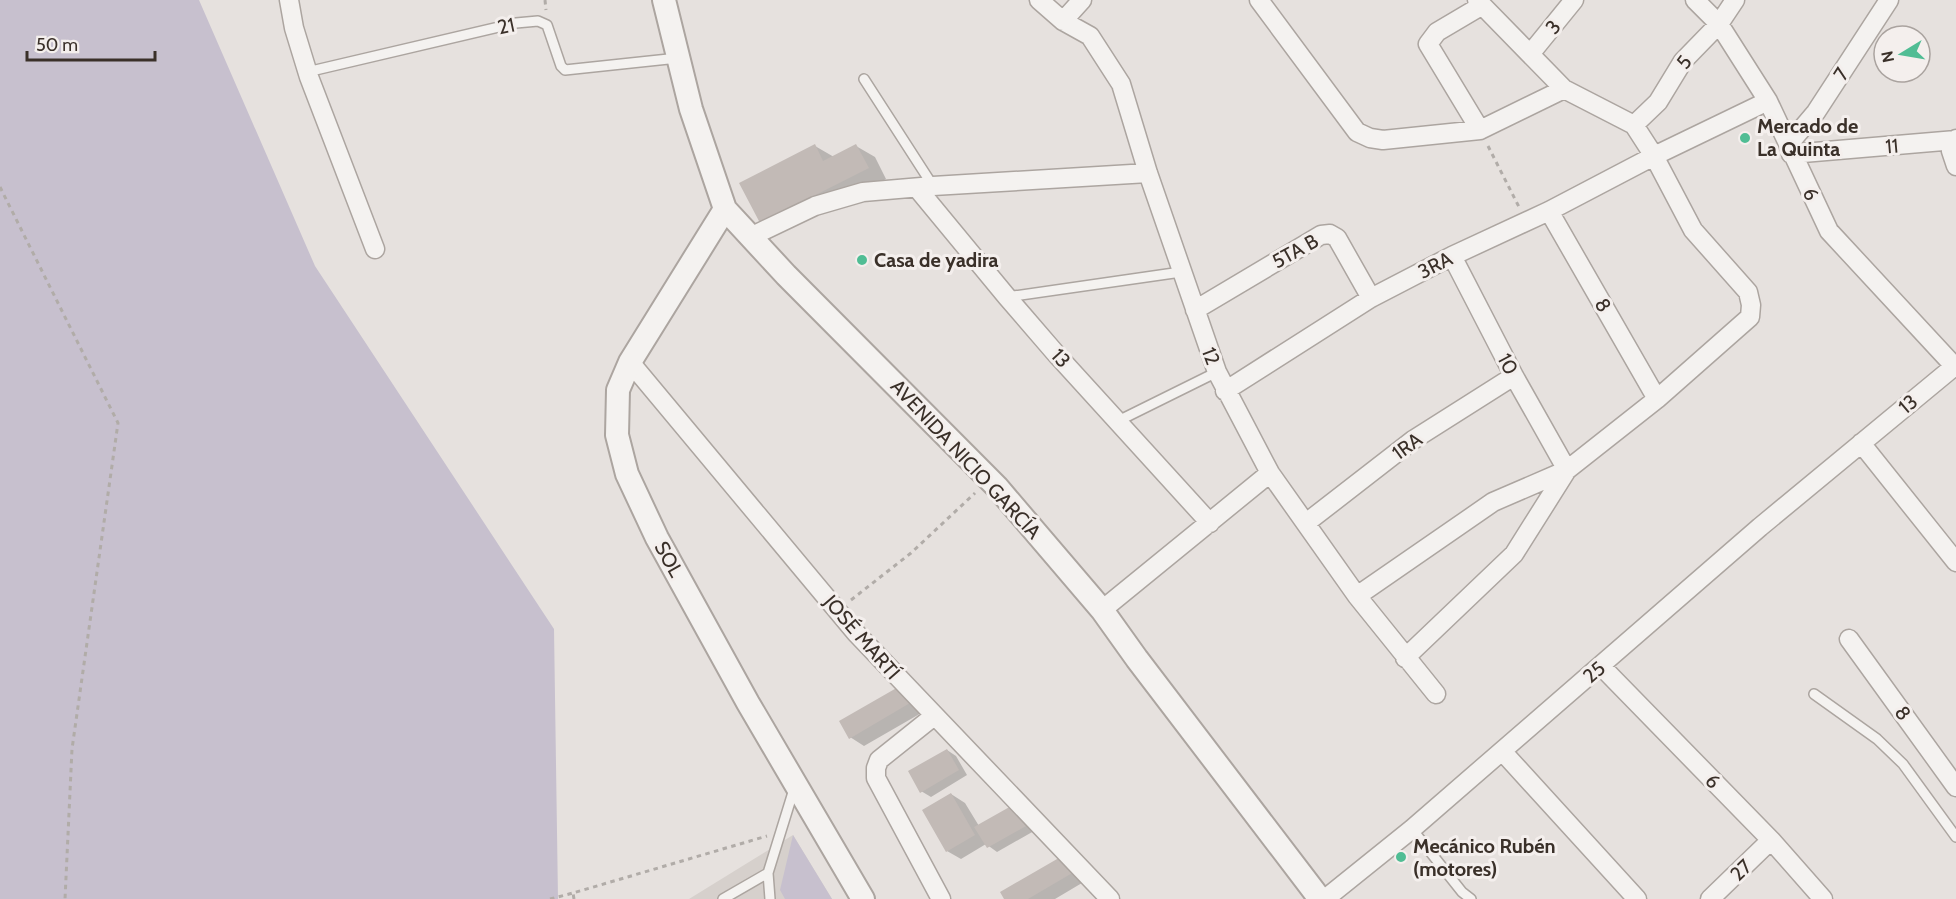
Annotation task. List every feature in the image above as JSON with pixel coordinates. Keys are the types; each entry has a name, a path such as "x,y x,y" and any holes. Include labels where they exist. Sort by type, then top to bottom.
{"street":[{"path":"289,0 294,28 307,72 375,249"},
{"name":"AVENIDA NICIO GARCÍA","path":"664,0 690,109 725,209 989,479 1102,610 1320,899"},
{"name":"12","path":"1039,0 1063,21 1090,36 1121,84 1148,173 1217,372 1270,473 1357,596 1436,694"},
{"path":"1063,21 1082,0"},
{"path":"1259,0 1357,132 1370,138 1383,140 1480,130 1564,89"},
{"name":"3","path":"1531,54 1574,0"},
{"name":"6","path":"1695,0 1719,24 1768,101 1829,231 1956,366"},
{"name":"5","path":"1634,125 1658,102 1683,61 1719,24 1735,0"},
{"name":"7","path":"1790,149 1889,0"},
{"path":"1357,596 1492,502 1567,470 1657,399 1750,317 1751,305 1748,292 1693,230 1654,156 1634,125 1564,89 1479,3 1437,32 1428,44 1480,130"},
{"path":"1654,156 1768,101"},
{"name":"11","path":"1790,149 1955,147"},
{"name":"3RA","path":"1225,391 1371,298 1452,256 1549,211 1654,156"},
{"path":"750,237 815,206 863,192 1148,173"},
{"name":"13","path":"925,187 1007,297 1210,523"},
{"name":"SOL","path":"725,209 630,362 618,390 617,435 627,474 657,538 748,703 863,899"},
{"name":"8","path":"1549,211 1657,399"},
{"name":"5TA B","path":"1195,310 1321,235 1330,234 1337,238 1371,298"},
{"name":"10","path":"1452,256 1514,376 1567,470"},
{"name":"JOSÉ MARTÍ","path":"630,362 856,633 1110,899"},
{"name":"13","path":"1861,443 1956,366"},
{"name":"1RA","path":"1306,523 1413,440 1514,376"},
{"path":"1861,443 1956,562"},
{"name":"25","path":"1325,899 1412,829 1760,527 1861,443"},
{"path":"1405,658 1514,554 1567,470"},
{"path":"1102,610 1270,473"},
{"name":"8","path":"1849,639 1956,787"},
{"name":"6","path":"1601,666 1771,840 1823,899"},
{"path":"934,716 879,759 876,778 940,899"},
{"path":"1502,751 1637,899"},
{"name":"27","path":"1710,899 1771,840"}],"lane":[{"name":"21","path":"307,72 516,23 538,21 547,25 561,66 565,70 678,58"},
{"path":"864,79 925,187"},
{"path":"1007,297 1181,272"},
{"path":"1118,421 1217,372"},
{"path":"1814,694 1877,739 1903,764 1956,837"},
{"path":"770,899 768,873 796,783"},
{"path":"1412,829 1470,899"},
{"path":"723,899 768,873"}],"path":[{"path":"1480,130 1526,222"},
{"path":"0,188 118,423 72,749 65,899"},
{"path":"838,611 911,553 989,479"},
{"path":"550,899 781,832"},
{"path":"573,893 574,899"}],"shaded area":[{"path":"0,0 199,0 315,266 554,629 558,899 0,899"},
{"path":"793,835 832,899 689,899"},
{"path":"793,835 832,899 785,899 780,890"}],"building":[{"path":"815,144 823,161 856,144 869,168 760,223 739,183"},
{"path":"900,686 910,703 849,739 839,721"},
{"path":"947,749 959,770 920,793 908,771"},
{"path":"951,793 975,835 946,852 922,810"},
{"path":"1013,805 1026,826 987,848 974,827"},
{"path":"1064,855 1074,872 1028,899 1004,899 1000,892"}],"place":[{"name":"Mercado de La Quinta","path":"1745,138"},
{"name":"Casa de yadira","path":"862,260"},
{"name":"Mecánico Rubén (motores)","path":"1401,857"}]}
